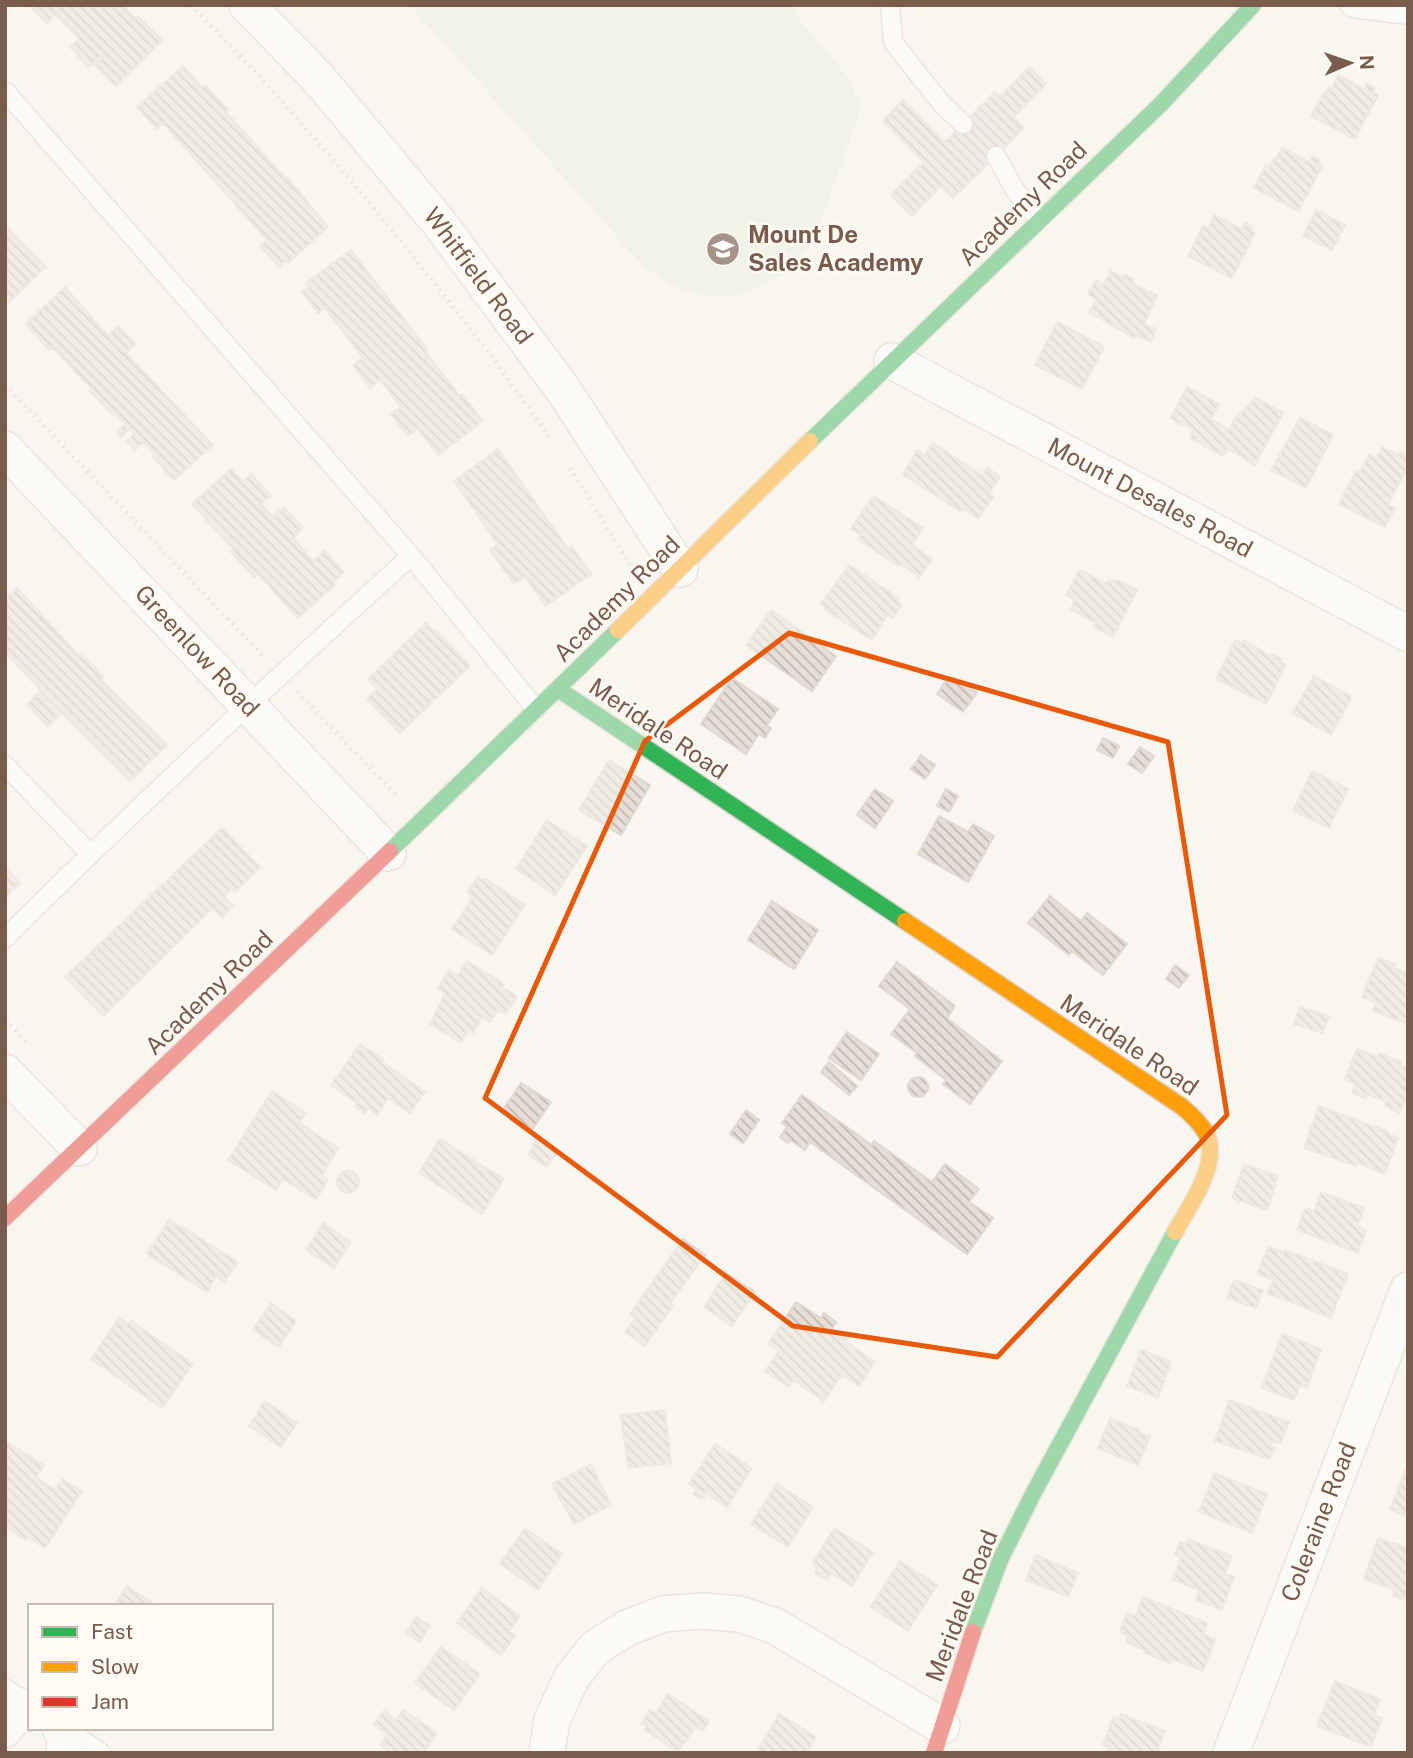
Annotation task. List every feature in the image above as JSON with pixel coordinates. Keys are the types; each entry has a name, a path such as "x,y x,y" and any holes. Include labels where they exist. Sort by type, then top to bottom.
{"main road":[{"name":"Academy Road","path":"5,1218 388,853 892,361 1161,104 1253,5"},
{"name":"Meridale Road","path":"558,689 1181,1106 1199,1121 1210,1140 1210,1160 1202,1182 1001,1558 979,1612 938,1740"}],"street":[{"name":"Whitfield Road","path":"247,5 318,79 437,220 562,388 680,569"},
{"name":"Mount Desales Road","path":"892,361 1408,634"},
{"name":"Greenlow Road","path":"5,449 388,853"},
{"path":"5,1072 79,1148"},
{"name":"Coleraine Road","path":"1231,1753 1408,1290"},
{"path":"547,1753 552,1720 572,1677 595,1648 627,1628 663,1614 702,1611 739,1614 775,1626 938,1740"},
{"path":"5,1729 14,1718 28,1713"},
{"path":"61,1730 64,1734 64,1753"}],"lane":[{"path":"890,5 893,42 941,103 963,124"},
{"path":"1349,5 1353,8 1408,15"},
{"path":"5,90 411,556 536,709"},
{"path":"996,156 1015,190 1039,220"},
{"path":"5,938 247,705 411,556"},
{"path":"5,765 90,854"},
{"path":"5,1688 28,1703"},
{"path":"69,1730 102,1753"}],"path":[{"path":"191,5 330,154 476,335 551,439"},
{"path":"5,385 398,797 404,795"},
{"path":"566,462 630,565 632,576"},
{"path":"5,1020 33,1048"}],"highlighted area":[{"path":"789,633 1168,742 1227,1115 997,1357 793,1326 485,1098 645,741"}],"green space":[{"path":"410,5 787,5 848,77 861,109 815,237 790,268 751,291 715,297 682,289 666,281 636,258"}],"building":[{"path":"28,5 122,5 136,19 138,16 162,40 116,86 95,65 100,57 89,67 70,47 79,38 55,14 47,23"},
{"path":"183,66 228,110 226,112 286,179 287,177 328,227 288,263 286,260 279,267 260,246 267,240 163,123 157,129 137,107"},
{"path":"1029,67 1046,84 1013,117 1024,128 953,198 941,186 912,216 891,195 924,162 883,121 903,100 945,142 995,92 1000,97"},
{"path":"1338,75 1364,89 1367,83 1375,88 1373,92 1378,95 1355,139 1311,116 1323,93 1325,94 1329,87 1332,89"},
{"path":"1282,148 1309,162 1312,156 1320,160 1318,164 1322,166 1299,211 1254,188 1266,165 1269,167"},
{"path":"1316,210 1345,225 1332,250 1303,236"},
{"path":"1214,215 1242,229 1245,223 1253,227 1251,231 1255,233 1232,278 1188,256 1203,226 1208,228"},
{"path":"5,225 46,267 9,302 5,298"},
{"path":"351,250 427,349 425,351 483,421 438,455 418,429 408,436 391,414 401,407 380,380 370,388 353,365 363,358 325,308 318,313 302,292 309,287 306,283"},
{"path":"1111,271 1121,277 1126,275 1132,278 1134,285 1157,295 1144,324 1156,329 1151,342 1135,335 1134,338 1089,312 1096,299 1088,294 1096,280 1103,285"},
{"path":"65,287 108,336 118,326 136,344 126,353 213,445 174,480 143,442 135,450 127,441 134,434 130,429 121,437 117,432 125,424 90,391 92,389 52,347 49,350 26,324"},
{"path":"1057,322 1104,347 1082,389 1035,365"},
{"path":"1187,387 1219,404 1211,419 1229,430 1236,417 1256,398 1283,413 1255,465 1228,449 1223,456 1190,438 1192,429 1171,418"},
{"path":"1300,418 1333,435 1306,488 1271,470"},
{"path":"933,443 982,475 987,468 1000,476 989,494 993,497 978,519 962,509 960,511 903,475 917,450 925,456"},
{"path":"1382,447 1398,455 1401,451 1408,455 1408,467 1388,505 1395,508 1385,527 1339,504 1356,471 1359,473 1369,455 1376,458"},
{"path":"498,449 568,549 572,546 591,574 546,606 525,577 514,584 490,550 498,544 454,481"},
{"path":"231,469 243,482 251,474 271,496 261,504 273,517 284,507 303,528 293,538 313,561 325,551 344,573 333,582 336,584 298,618 258,574 254,577 231,552 234,550 192,504"},
{"path":"873,496 923,528 912,545 932,559 920,577 900,564 898,566 858,539 861,535 851,529"},
{"path":"849,565 899,598 897,601 902,605 893,618 888,614 872,640 824,609 821,604"},
{"path":"1080,570 1107,584 1108,581 1117,580 1137,590 1113,637 1094,627 1096,623 1071,609 1075,600 1066,595"},
{"path":"17,588 79,656 81,654 104,677 101,680 167,745 130,781 5,652 5,599"},
{"path":"771,610 836,656 812,691 746,645"},
{"path":"426,623 470,666 400,733 367,699 377,689 368,679"},
{"path":"1235,640 1242,643 1244,640 1271,656 1272,654 1282,659 1280,662 1286,665 1266,704 1216,679"},
{"path":"950,675 977,693 963,712 937,694"},
{"path":"1314,676 1352,697 1331,735 1292,713"},
{"path":"732,678 778,709 767,725 771,728 765,738 759,734 746,754 701,724"},
{"path":"41,691 62,713 47,726 27,704"},
{"path":"1103,738 1119,746 1113,758 1097,750"},
{"path":"1140,747 1154,756 1142,773 1128,764"},
{"path":"921,755 935,765 925,779 911,769"},
{"path":"609,760 650,785 621,835 579,810"},
{"path":"1312,771 1348,789 1329,828 1293,811"},
{"path":"875,789 893,801 875,828 857,815"},
{"path":"946,789 958,796 949,812 937,806"},
{"path":"939,816 968,832 973,824 994,836 968,882 918,854"},
{"path":"547,820 587,846 555,895 516,869"},
{"path":"222,828 260,867 235,892 232,888 224,896 233,906 222,918 213,908 103,1016 65,977"},
{"path":"5,867 20,883 5,898"},
{"path":"478,877 484,881 486,879 525,905 492,955 452,929 473,897 467,892"},
{"path":"1050,896 1081,921 1087,913 1127,944 1103,975 1072,951 1069,955 1028,923"},
{"path":"772,901 818,930 794,969 748,940"},
{"path":"1378,958 1395,964 1394,968 1408,973 1408,1024 1373,1011 1376,1003 1362,997"},
{"path":"467,961 504,984 502,987 517,996 506,1014 498,1010 490,1022 482,1017 473,1033 469,1030 461,1043 430,1024 445,993 438,989 449,970 458,976"},
{"path":"897,962 955,1006 947,1018 1002,1061 970,1104 943,1084 946,1080 915,1056 917,1053 891,1034 910,1009 879,986"},
{"path":"1175,965 1189,975 1179,988 1166,979"},
{"path":"1300,1007 1329,1016 1323,1033 1294,1024"},
{"path":"847,1032 879,1054 861,1080 829,1058"},
{"path":"360,1044 425,1092 410,1113 388,1098 377,1115 368,1108 365,1113 355,1107 357,1103 331,1085"},
{"path":"1357,1049 1378,1057 1379,1053 1401,1062 1400,1065 1408,1069 1408,1094 1400,1113 1384,1106 1386,1101 1367,1094 1366,1099 1352,1093 1356,1084 1345,1079"},
{"path":"829,1062 857,1086 849,1095 821,1072"},
{"path":"918,1077 925,1080 928,1087 925,1094 918,1097 911,1094 908,1087 911,1080"},
{"path":"521,1083 551,1102 532,1130 502,1111"},
{"path":"272,1091 306,1113 299,1123 338,1148 322,1175 328,1180 316,1200 283,1179 276,1190 228,1160"},
{"path":"802,1095 872,1145 874,1141 932,1182 945,1164 979,1189 969,1202 993,1218 967,1254 810,1142 805,1150 780,1137 787,1127 782,1123"},
{"path":"1319,1106 1389,1132 1398,1138 1385,1174 1304,1148"},
{"path":"746,1110 759,1120 743,1143 730,1134"},
{"path":"440,1139 504,1179 482,1214 419,1173"},
{"path":"536,1141 556,1153 547,1167 528,1155"},
{"path":"1244,1164 1278,1176 1267,1210 1232,1198"},
{"path":"348,1171 356,1174 359,1182 356,1190 348,1193 340,1190 337,1182 340,1174"},
{"path":"1321,1192 1364,1208 1357,1226 1366,1230 1358,1253 1297,1230 1305,1208 1314,1211"},
{"path":"169,1220 238,1262 224,1282 216,1276 207,1292 147,1254"},
{"path":"323,1223 351,1242 334,1268 306,1250"},
{"path":"683,1239 705,1255 670,1304 673,1306 645,1346 625,1332 635,1318 630,1314"},
{"path":"1268,1247 1284,1252 1285,1250 1348,1274 1331,1318 1267,1293 1273,1280 1257,1274"},
{"path":"726,1273 755,1292 732,1326 704,1307"},
{"path":"1234,1280 1263,1290 1256,1308 1227,1298"},
{"path":"796,1302 821,1318 824,1313 836,1322 832,1329 875,1362 859,1386 842,1375 824,1401 793,1380 789,1387 765,1371 779,1351 768,1344"},
{"path":"271,1303 296,1321 279,1347 253,1330"},
{"path":"119,1318 128,1324 131,1321 193,1364 162,1408 91,1359"},
{"path":"1282,1334 1321,1349 1307,1388 1300,1385 1294,1400 1262,1388"},
{"path":"1141,1350 1171,1362 1158,1398 1127,1386"},
{"path":"1229,1400 1289,1422 1280,1444 1272,1441 1271,1446 1275,1447 1270,1459 1215,1441"},
{"path":"265,1401 297,1423 281,1447 249,1426"},
{"path":"665,1410 671,1463 628,1468 621,1415"},
{"path":"1110,1418 1150,1436 1138,1465 1098,1448"},
{"path":"5,1441 44,1465 36,1477 55,1490 62,1479 82,1491 45,1548 5,1527"},
{"path":"715,1444 752,1468 727,1507 706,1493 702,1499 693,1494 696,1489 689,1484"},
{"path":"591,1464 611,1505 574,1524 552,1484"},
{"path":"1408,1468 1408,1517 1390,1509"},
{"path":"1214,1473 1267,1494 1252,1533 1199,1512"},
{"path":"777,1484 813,1507 788,1547 751,1524"},
{"path":"525,1528 562,1554 538,1590 500,1564"},
{"path":"834,1528 873,1552 852,1586 831,1573 827,1580 815,1573 817,1566 813,1563"},
{"path":"1378,1538 1408,1548 1408,1601 1393,1596 1395,1590 1364,1579"},
{"path":"1188,1539 1232,1556 1225,1574 1234,1577 1222,1610 1196,1600 1199,1590 1173,1580 1181,1557 1175,1555 1180,1542 1186,1544"},
{"path":"1036,1555 1078,1573 1068,1597 1026,1580"},
{"path":"900,1561 937,1585 908,1631 871,1607"},
{"path":"127,1586 154,1604 115,1604"},
{"path":"482,1588 520,1616 509,1631 515,1636 501,1655 457,1623"},
{"path":"1143,1597 1207,1623 1203,1634 1215,1639 1203,1671 1172,1659 1170,1663 1144,1653 1145,1650 1126,1642 1128,1636 1120,1632 1127,1613 1136,1616"},
{"path":"416,1617 430,1626 420,1642 406,1633"},
{"path":"441,1647 480,1674 454,1710 415,1683"},
{"path":"1335,1681 1380,1699 1374,1715 1382,1718 1371,1747 1317,1726"},
{"path":"668,1694 709,1721 703,1731 696,1726 678,1752 645,1730 647,1726 641,1723 650,1710 656,1713"},
{"path":"403,1710 437,1733 426,1753 390,1753 380,1745 387,1734 374,1724 384,1711 396,1720"},
{"path":"779,1714 816,1737 807,1753 756,1753"},
{"path":"1121,1714 1165,1731 1157,1753 1107,1753 1109,1748 1103,1745 1113,1717 1119,1719"}],"traffic: fast":[{"path":"810,441 1161,104 1253,5"},
{"path":"390,851 618,630"},
{"path":"558,689 905,921"},
{"path":"973,1632 1001,1558 1034,1492 1175,1232"}],"traffic: slow":[{"path":"618,630 810,441"},
{"path":"905,921 1181,1106 1199,1123 1207,1135 1209,1159 1195,1198 1175,1232"}],"traffic: jam":[{"path":"5,1218 390,851"},
{"path":"934,1753 973,1632"}],"place":[{"name":"Mount De Sales Academy","path":"723,249"}]}
